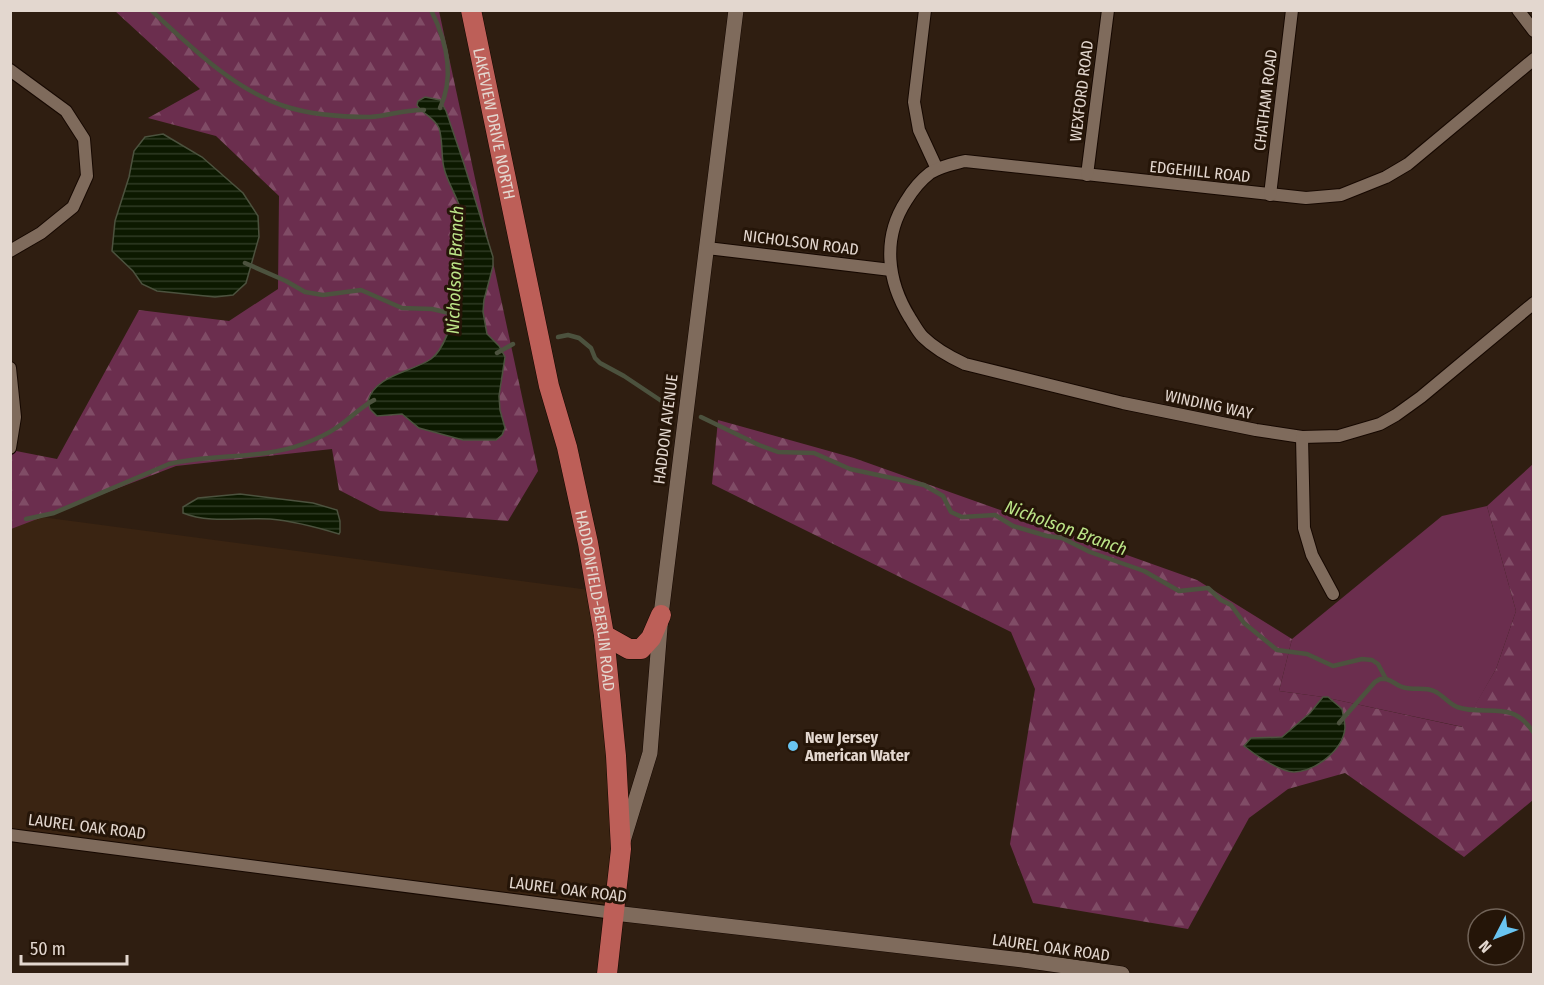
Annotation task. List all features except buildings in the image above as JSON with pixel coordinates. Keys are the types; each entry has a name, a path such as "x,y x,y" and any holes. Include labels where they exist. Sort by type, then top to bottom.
{"main road":[{"name":"LAKEVIEW DRIVE NORTH","path":"471,10 518,235"},
{"name":"HADDONFIELD-BERLIN ROAD","path":"518,235 549,386 567,447 586,532 604,634 616,756 621,849 607,975"},
{"path":"604,634 629,649 642,649 651,638 661,615"}],"street":[{"name":"HADDON AVENUE","path":"621,849 650,753 661,615 736,10"},
{"path":"925,10 914,102 919,130 937,170"},
{"name":"WEXFORD ROAD","path":"1087,176 1108,10"},
{"name":"CHATHAM ROAD","path":"1270,195 1292,10"},
{"path":"1518,10 1533,31"},
{"name":"EDGEHILL ROAD","path":"891,270 889,249 898,213 912,192 929,174 943,166 965,161 1270,195 1306,198 1341,195 1386,177 1408,164 1533,59"},
{"path":"10,70 66,111 84,140 87,176 73,207 41,233 10,251"},
{"name":"NICHOLSON ROAD","path":"707,248 891,270"},
{"name":"WINDING WAY","path":"891,270 899,300 922,336 945,355 965,364 1123,403 1302,437 1339,436 1380,424 1396,415 1533,303"},
{"path":"10,368 15,417 10,448"},
{"path":"1302,437 1304,528 1312,555 1333,594"},
{"name":"LAUREL OAK ROAD","path":"10,834 614,913 1023,960 1122,975"}],"shaded area":[{"path":"425,97 440,100 446,111 493,257 483,312 487,334 499,346 505,357 499,396 505,428 496,440 463,440 419,428 402,414 377,416 370,409 368,401 378,385 431,359 440,349 448,333 458,292 462,269 462,215 444,168 439,128 417,105 418,101"},
{"path":"163,134 202,157 243,193 258,216 259,237 246,283 233,295 215,297 157,291 142,284 133,271 112,251 115,221 129,177 134,151 145,137"},
{"path":"240,494 313,503 337,510 340,532 339,534 279,520 215,519 183,513 183,507 198,498"},
{"path":"11,513 597,591 604,635 614,913 11,835"},
{"path":"1323,697 1328,697 1342,709 1345,728 1334,751 1311,768 1294,772 1282,769 1244,746 1251,738 1282,737 1310,713"}],"green space":[{"path":"115,11 439,11 538,471 508,521 380,511 339,490 332,449 176,466 11,529 11,450 57,459 139,310 229,321 278,289 279,196 216,136 148,118 200,89"},
{"path":"718,420 854,458 1197,580 1292,639 1279,691 1323,697 1462,727 1496,669 1516,611 1487,506 1533,464 1533,800 1464,857 1345,773 1288,789 1249,818 1188,929 1033,903 1010,844 1035,689 1011,632 712,484"},
{"path":"1487,506 1516,611 1496,669 1463,727 1323,697 1279,691 1292,639 1442,516"}],"waterway":[{"name":"Nicholson Branch","path":"151,10 197,52 230,78 247,89 284,106 316,113 359,117 424,110"},
{"path":"431,10 441,33 447,58 447,83 440,108"},
{"path":"245,263 305,292 323,295 361,290 402,308 432,309 458,315"},
{"name":"Nicholson Branch","path":"558,337 568,335 579,338 591,348 600,363 672,408"},
{"name":"Nicholson Branch","path":"497,353 513,344"},
{"path":"26,519 54,513 169,464 202,458 270,452 303,444 332,431 374,400"},
{"name":"Nicholson Branch","path":"701,417 778,452 814,453 850,469 924,485 943,496 951,512 962,517 995,515 1013,526 1062,538 1090,552 1144,571 1179,591 1208,588 1221,600 1231,605 1244,623 1277,650 1307,654 1333,666 1362,659 1372,660 1378,664 1386,679 1401,686 1409,689 1431,690 1457,707 1468,710 1507,712 1525,722 1534,733"},
{"path":"1339,723 1375,682 1386,679"}],"place":[{"name":"New Jersey American Water","path":"793,746"}]}
